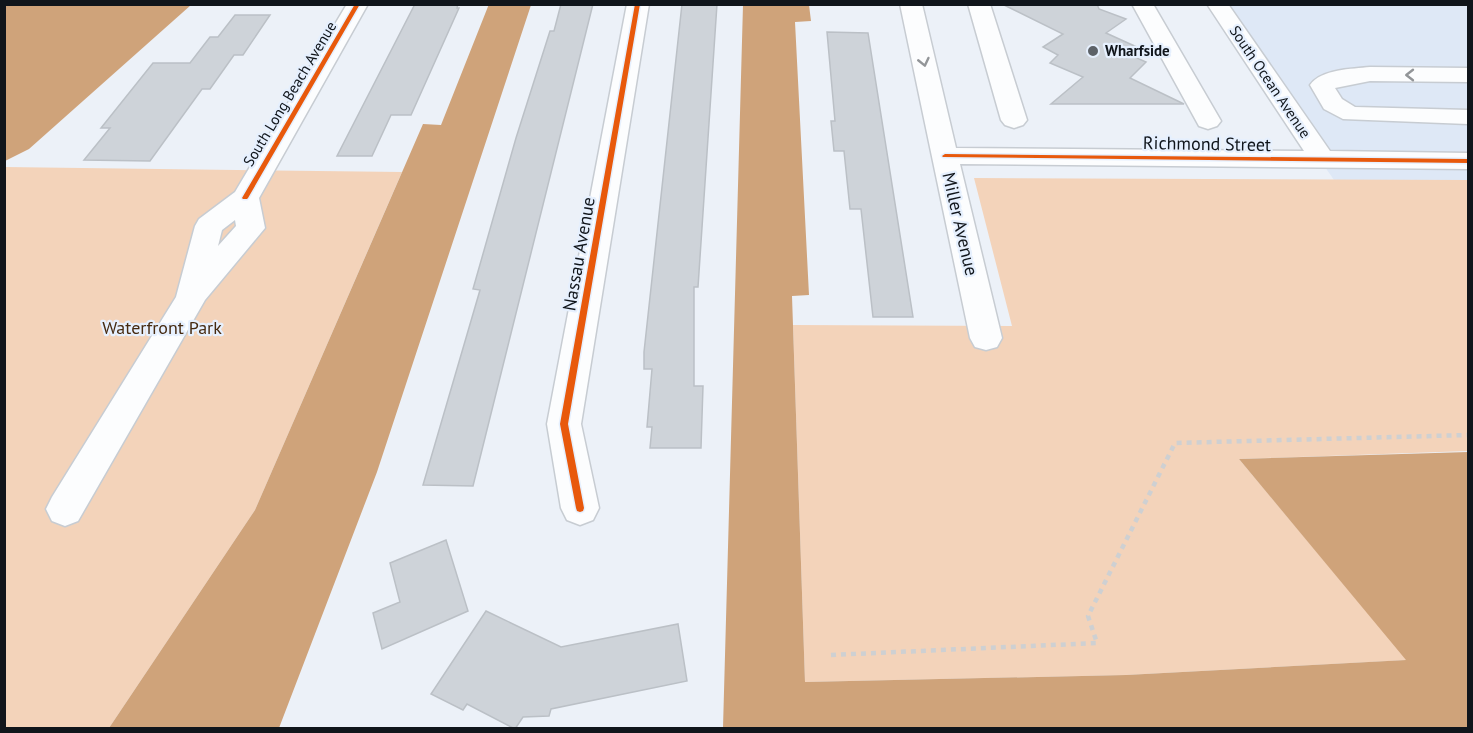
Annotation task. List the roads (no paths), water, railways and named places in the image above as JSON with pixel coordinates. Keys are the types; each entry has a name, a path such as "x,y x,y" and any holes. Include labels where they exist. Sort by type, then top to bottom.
{"street":[{"name":"South Long Beach Avenue","path":"65,509 191,298 209,226 245,198 358,4"},
{"name":"Nassau Avenue","path":"580,508 564,424 638,4"},
{"name":"Miller Avenue","path":"911,4 986,338"},
{"path":"979,4 1014,120"},
{"path":"1142,4 1208,121"},
{"name":"South Ocean Avenue","path":"1217,4 1323,160"},
{"path":"1468,75 1355,75 1328,81 1322,86 1328,102 1339,110 1352,114 1468,117"},
{"name":"Richmond Street","path":"945,156 1468,161"}],"place":[{"name":"Wharfside","path":"1093,51"}],"park label":[{"name":"Waterfront Park","path":"162,328"}]}
